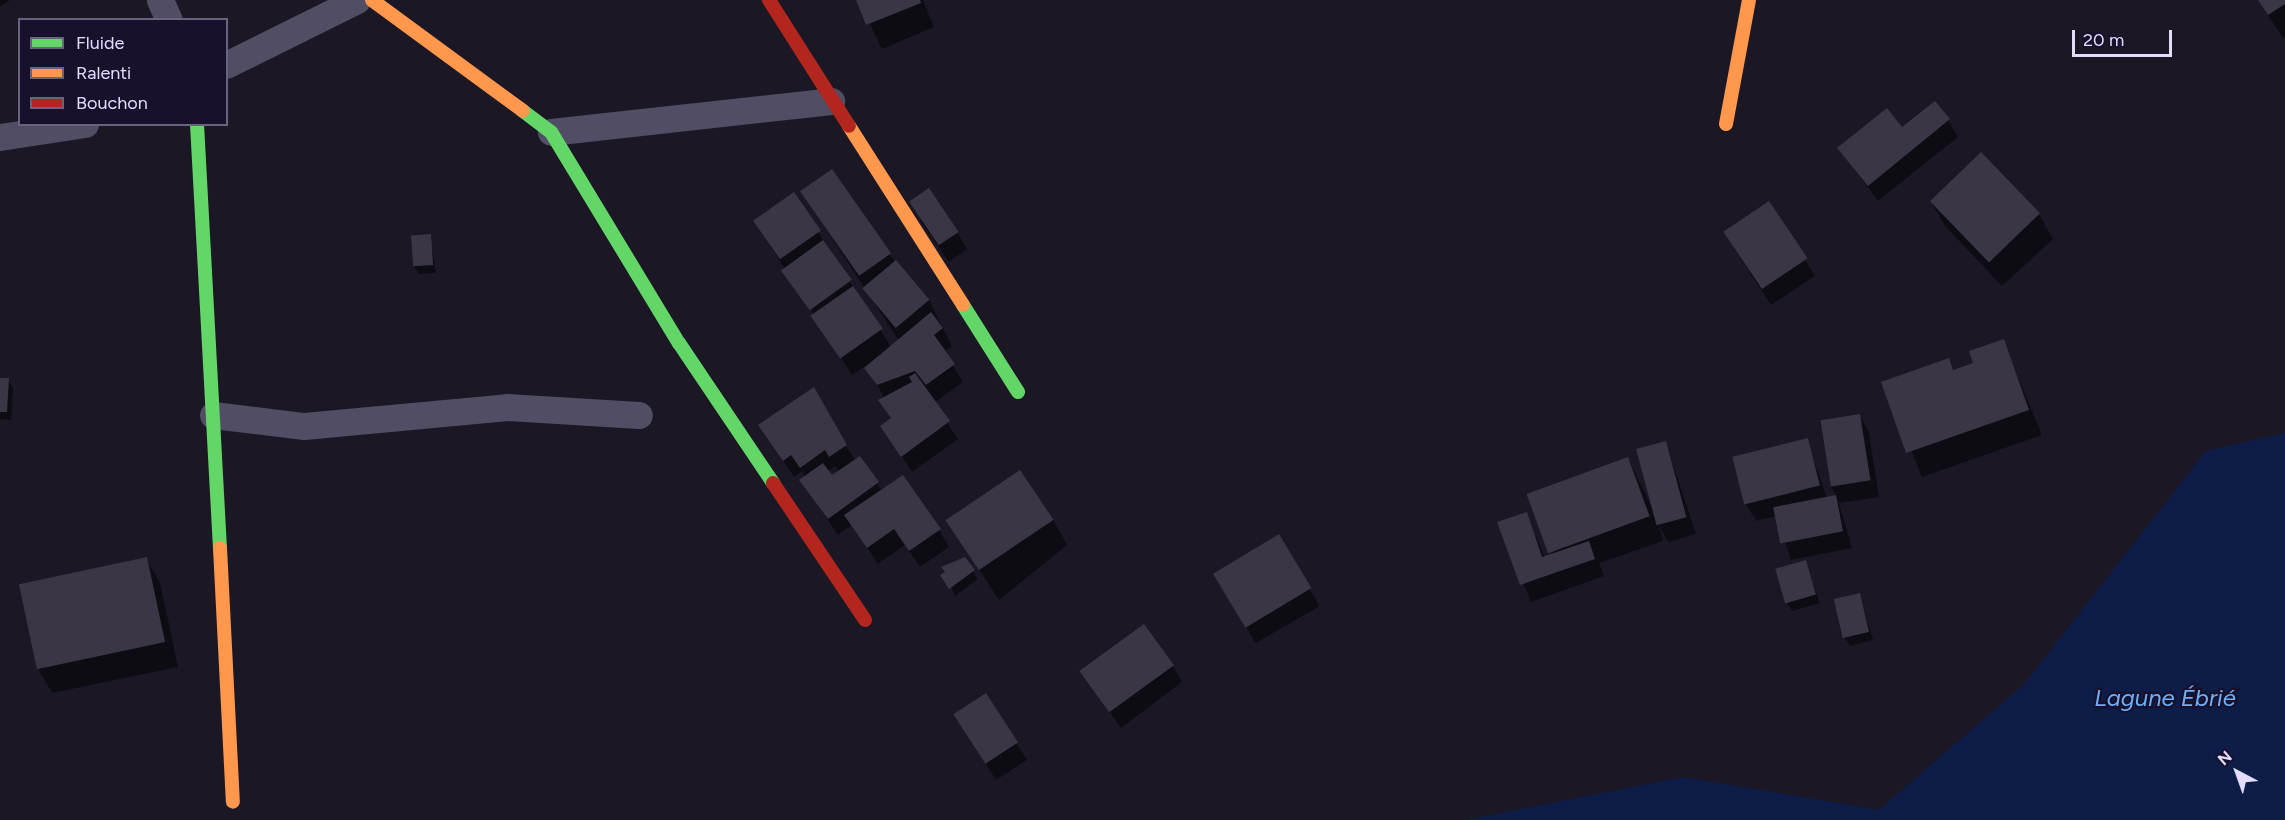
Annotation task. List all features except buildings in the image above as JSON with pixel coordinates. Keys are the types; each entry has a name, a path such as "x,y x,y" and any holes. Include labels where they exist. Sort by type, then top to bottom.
{"street":[{"path":"160,0 168,18"},
{"path":"228,64 357,0"},
{"path":"372,0 551,132 679,343 865,620"},
{"path":"769,0 831,101 1018,392"},
{"path":"1726,124 1749,0"},
{"path":"551,132 831,101"},
{"path":"0,137 72,126"},
{"path":"197,126 233,802"},
{"path":"213,415 304,426 507,407 639,415"}],"water":[{"name":"Lagune Ébrié","path":"2285,433 2285,820 1466,820 1683,777 1879,810 2024,684 2206,451"}],"traffic: fast":[{"path":"523,111 551,132 679,343 773,483"},
{"path":"197,126 220,548"},
{"path":"963,305 1018,392"}],"traffic: slow":[{"path":"372,0 523,111"},
{"path":"1726,124 1749,0"},
{"path":"849,126 963,305"},
{"path":"220,548 233,802"}],"traffic: jam":[{"path":"769,0 849,126"},
{"path":"773,483 865,620"}]}
